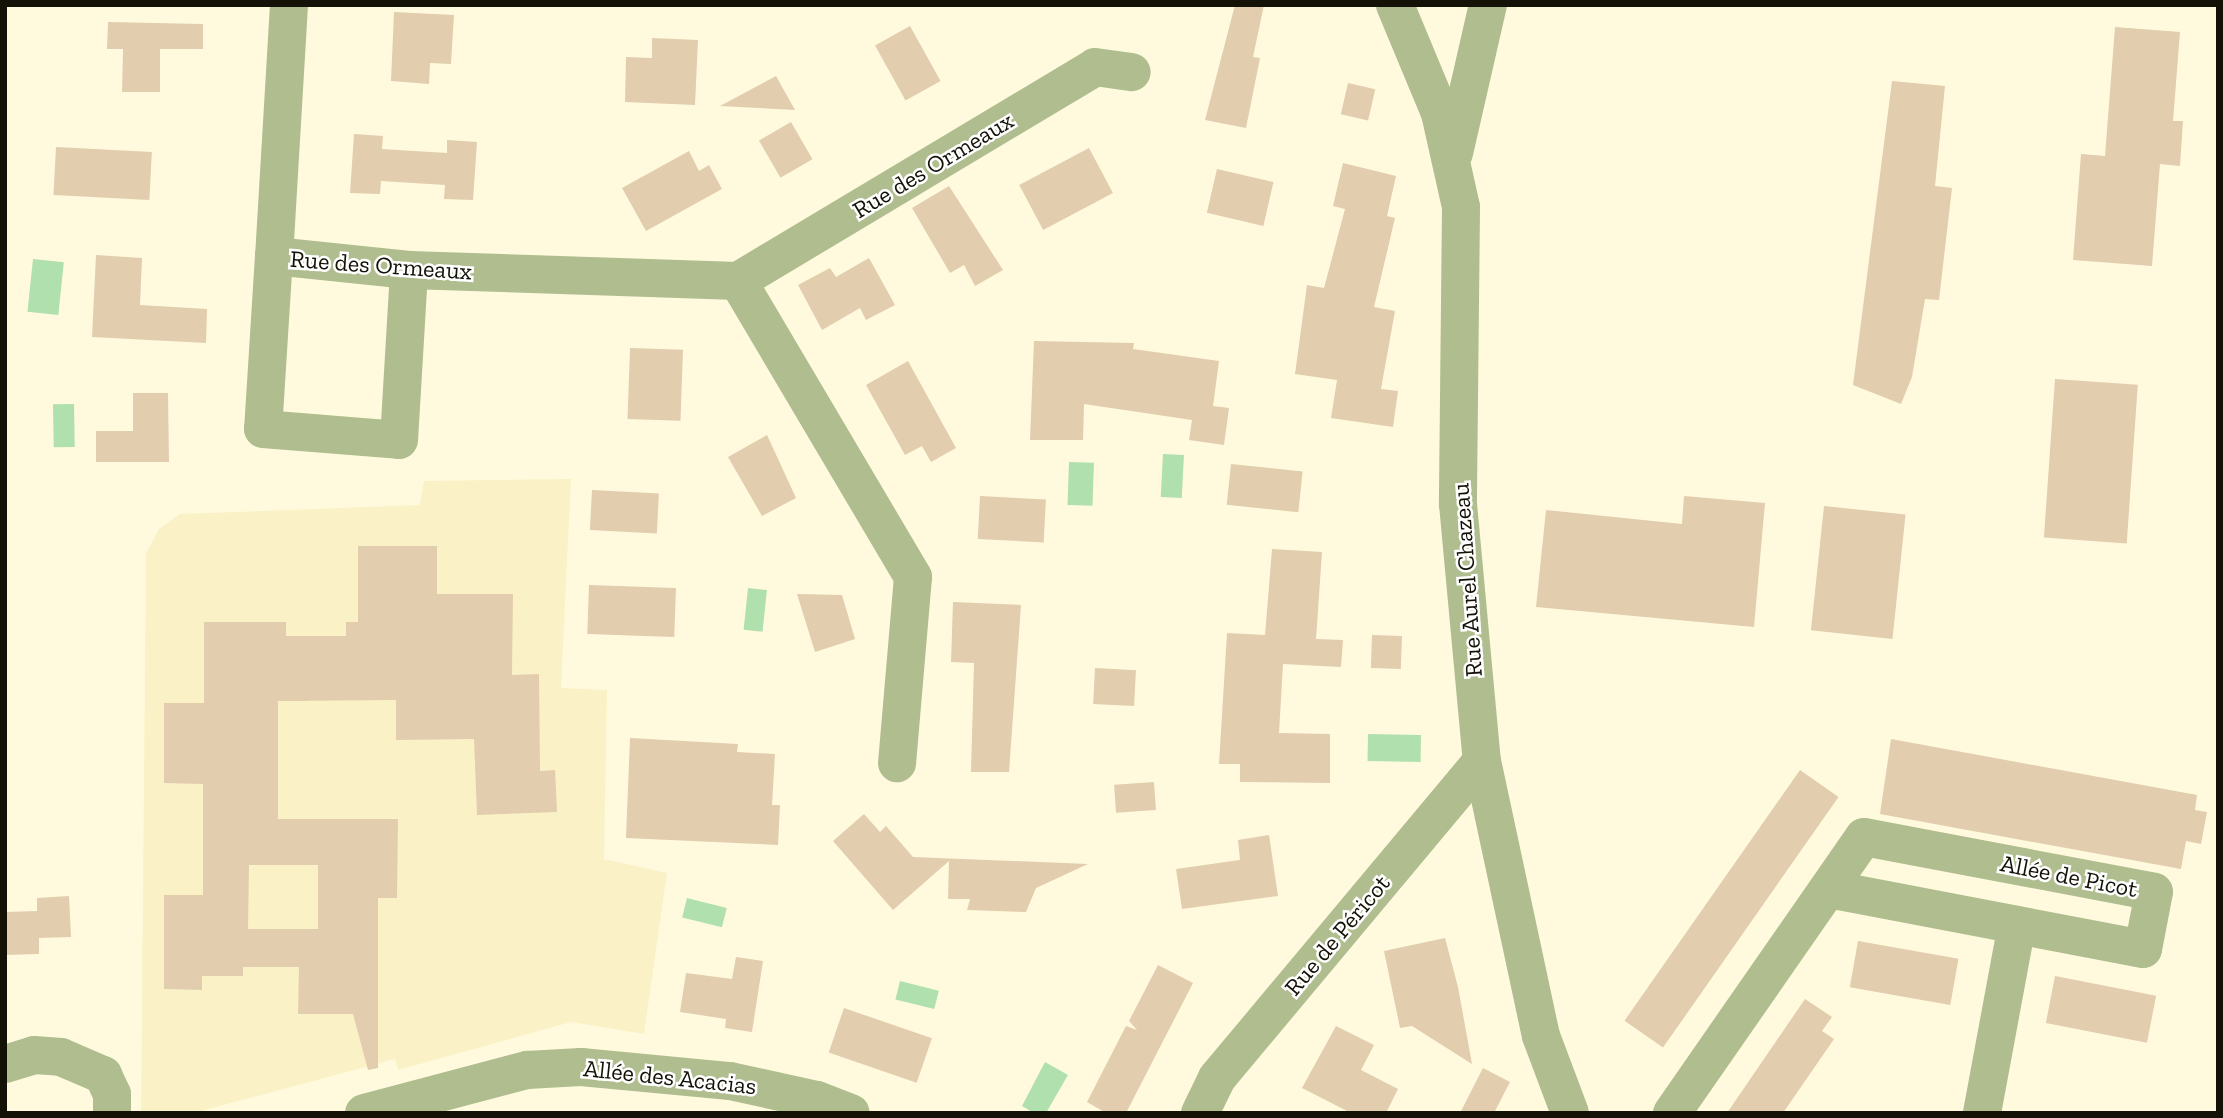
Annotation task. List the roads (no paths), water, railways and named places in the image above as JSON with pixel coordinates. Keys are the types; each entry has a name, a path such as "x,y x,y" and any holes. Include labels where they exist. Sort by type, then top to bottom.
{"street":[{"name":"Rue des Ormeaux","path":"289,5 274,256 409,270 738,281 1096,67 1132,72"},
{"name":"Rue Aurel Chazeau","path":"1395,5 1436,101 1453,159 1462,256 1458,504 1482,761 1541,1036 1570,1113"},
{"path":"1453,159 1488,5"},
{"path":"274,256 263,429 399,440 409,270"},
{"path":"738,281 913,577 897,763"},
{"name":"Rue de Péricot","path":"1200,1113 1217,1078 1482,761"},
{"name":"Allée de Picot","path":"1672,1113 1864,837 2154,892 2143,949 1829,889"},
{"path":"1982,1113 2017,925"},
{"path":"5,1064 34,1055 61,1057 103,1075 112,1094 112,1113"},
{"name":"Allée des Acacias","path":"364,1113 527,1070 581,1067 730,1081 817,1100 851,1113"}]}
